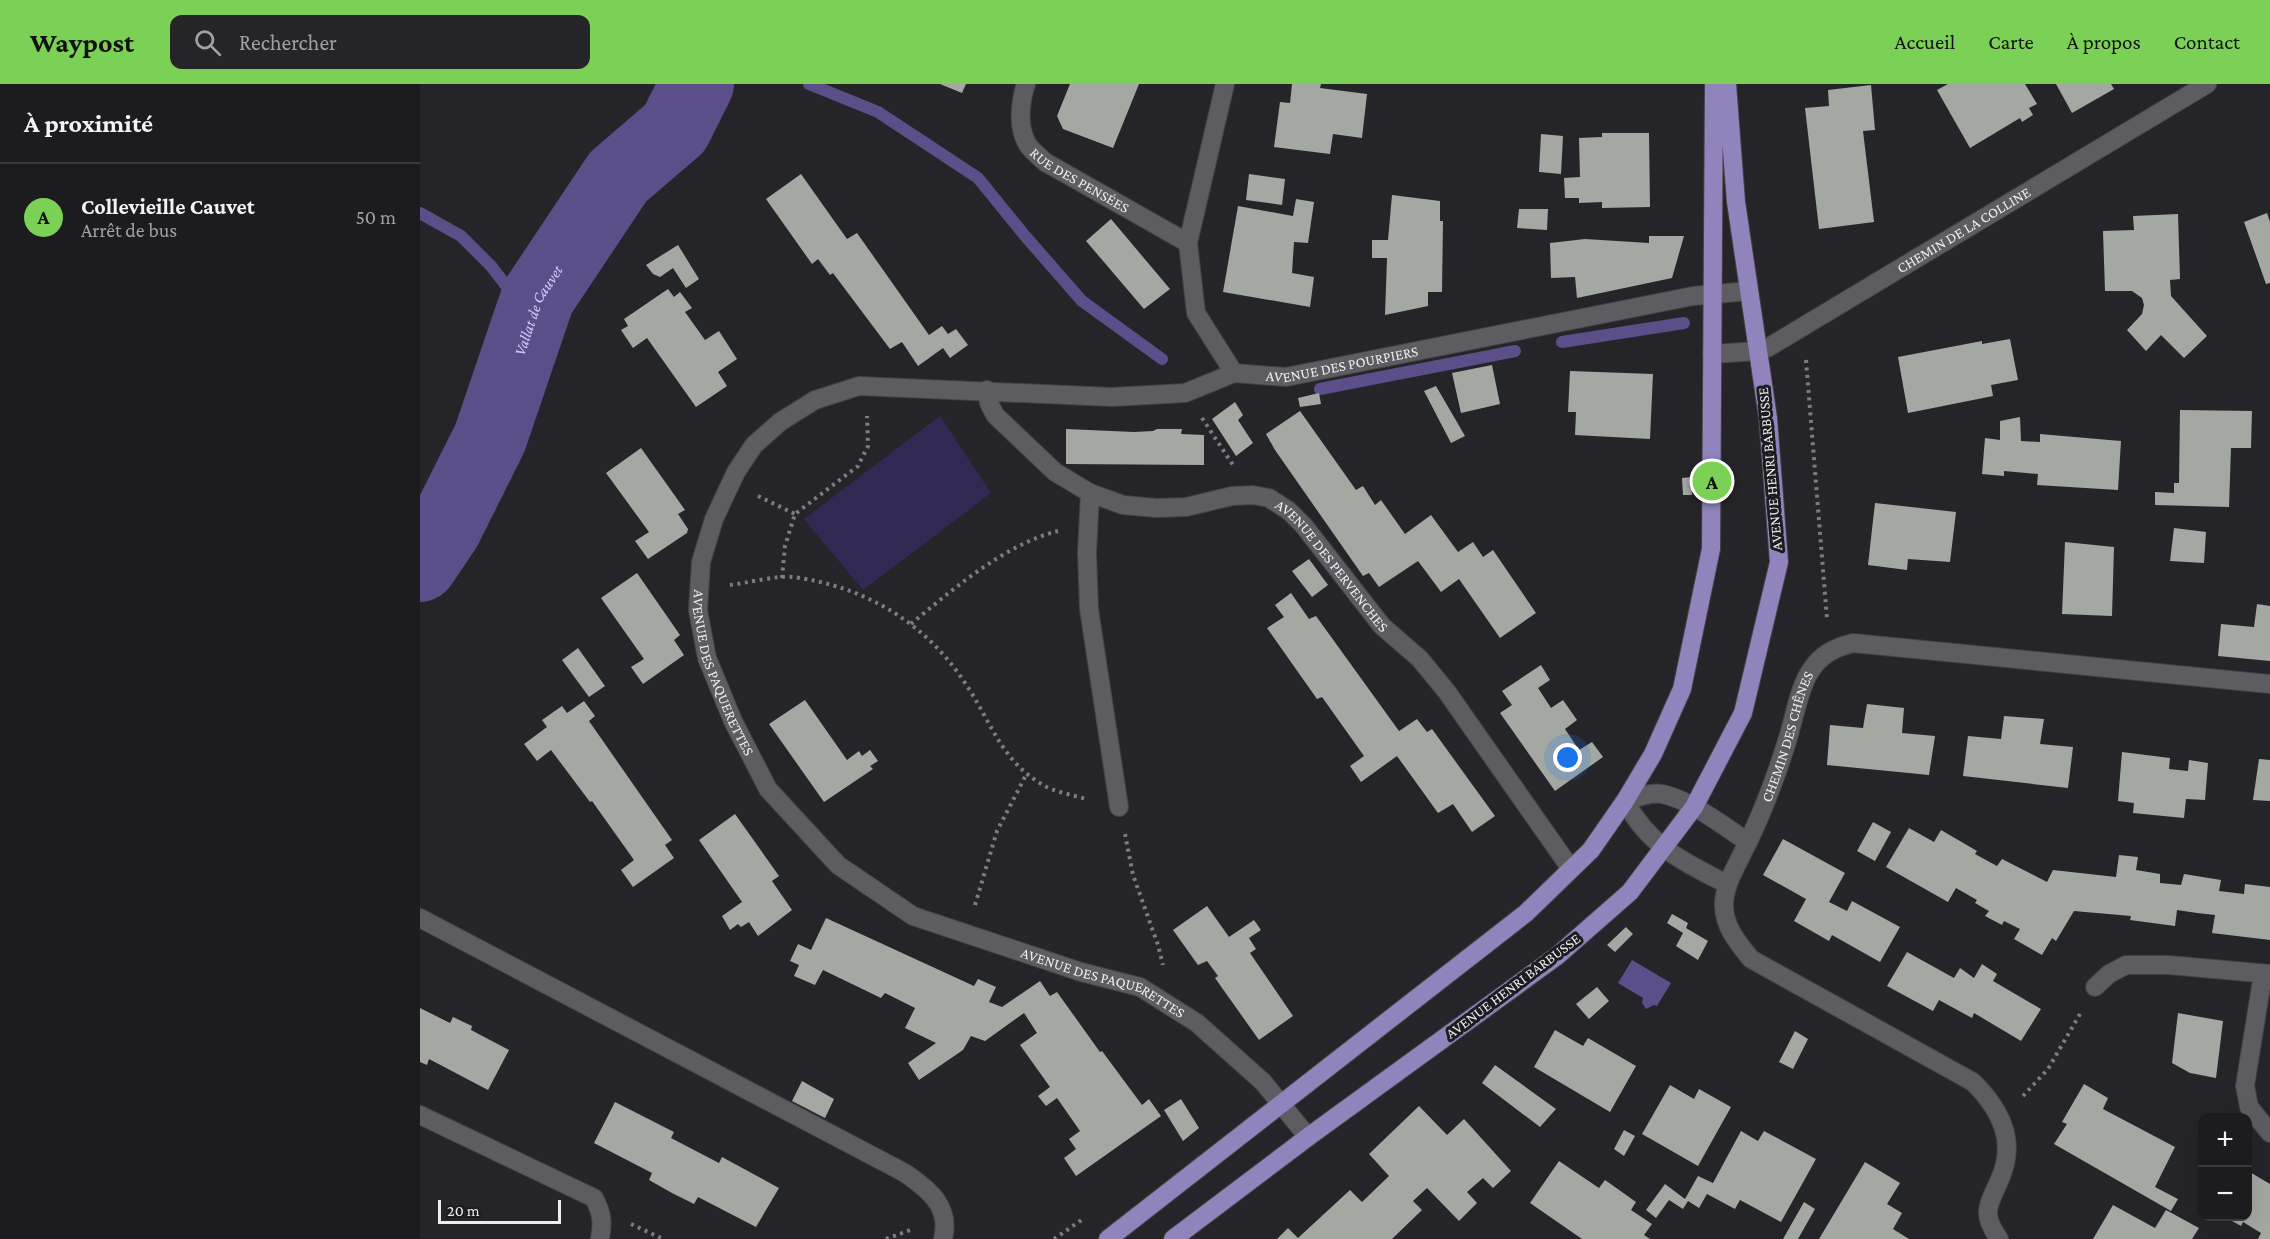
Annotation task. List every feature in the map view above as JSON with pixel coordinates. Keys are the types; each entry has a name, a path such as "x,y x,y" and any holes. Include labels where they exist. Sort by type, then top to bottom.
{"main road":[{"path":"1108,1239 1526,913 1591,850 1625,801 1653,754 1682,689 1711,549 1714,84"},
{"name":"AVENUE HENRI BARBUSSE","path":"1173,1239 1308,1137 1557,956 1630,892 1694,807 1743,713 1779,562 1768,418 1736,202 1727,84"}],"street":[{"name":"RUE DES PENSÉES","path":"1026,84 1021,102 1021,124 1028,145 1045,162 1188,243"},
{"path":"1226,84 1188,243 1196,313 1234,373"},
{"name":"CHEMIN DE LA COLLINE","path":"1712,354 1758,351 1769,347 2207,84"},
{"name":"AVENUE DES POURPIERS","path":"1234,373 1286,377 1693,296 1749,291"},
{"name":"AVENUE DES PAQUERETTES","path":"1234,373 1185,393 1112,397 859,386 815,399 780,422 754,445 730,483 714,519 701,562 698,610 707,658 733,721 768,789 838,865 913,916 1081,972 1140,987 1197,1023 1263,1082 1308,1137"},
{"name":"AVENUE DES PERVENCHES","path":"987,390 989,403 995,415 1054,472 1090,493 1123,505 1156,508 1186,507 1232,496 1253,495 1269,498 1289,511 1304,526 1382,626 1427,667 1448,692 1571,869"},
{"path":"1090,493 1087,553 1089,609 1119,807"},
{"path":"1830,650 1853,643 2270,684"},
{"name":"CHEMIN DES CHÊNES","path":"1830,650 1808,674 1777,773 1748,842 1726,884 1724,904 1727,925 1737,943 1751,958 1973,1082 1989,1098 2001,1118"},
{"path":"1726,884 1663,848 1635,820 1625,801 1645,795 1662,794 1694,807 1748,842"},
{"path":"420,918 905,1173 931,1191 941,1206 945,1232 943,1239"},
{"path":"2095,987 2109,974 2126,965 2169,965 2267,974 2245,1086 2249,1107 2270,1133"},
{"path":"420,1115 594,1198 603,1222 600,1239"},
{"path":"1999,1239 1989,1222 1988,1201 2001,1177 2006,1158 2006,1138 2001,1118"}],"path":[{"path":"1803,327 1830,650"},
{"path":"782,578 785,546 795,514 858,466 868,446 867,386"},
{"path":"1185,393 1253,495"},
{"path":"730,483 795,514"},
{"path":"911,624 966,578 1016,549 1051,533 1088,524"},
{"path":"699,589 791,577 849,590 899,614 935,646 968,688 1012,762 1044,786 1119,807 1133,875 1165,971 1156,997"},
{"path":"966,934 997,831 1027,772"},
{"path":"2001,1118 2048,1069 2095,987"},
{"path":"886,1239 919,1227"}],"shaded area":[{"path":"940,416 991,493 863,590 804,519"},
{"path":"1632,960 1671,983 1657,1006 1646,1009 1642,1003 1643,998 1618,983"}],"building":[{"path":"940,84 966,84 962,93"},
{"path":"1070,84 1139,84 1113,148 1063,129 1057,116"},
{"path":"1292,84 1321,84 1320,88 1367,94 1362,138 1333,134 1330,154 1274,147 1280,102 1290,103"},
{"path":"1948,84 2025,84 2037,104 2029,108 2033,115 2022,122 2020,118 1970,148 1937,90"},
{"path":"2056,84 2111,84 2114,89 2072,113"},
{"path":"1871,85 1875,130 1863,131 1874,222 1819,229 1805,108 1829,106 1828,90"},
{"path":"1602,133 1649,133 1650,207 1602,208 1602,202 1579,203 1579,198 1565,198 1564,178 1580,177 1579,138 1602,137"},
{"path":"1541,134 1563,136 1561,174 1539,172"},
{"path":"801,174 847,239 857,233 929,335 942,326 948,334 956,329 968,345 950,358 943,348 918,366 902,342 890,349 833,273 830,275 818,259 812,264 766,199"},
{"path":"1249,174 1285,179 1282,205 1246,200"},
{"path":"1392,195 1440,201 1440,221 1443,221 1442,292 1428,292 1428,306 1385,315 1387,258 1372,258 1372,240 1388,240"},
{"path":"1296,199 1314,202 1308,243 1294,242 1292,273 1314,277 1310,307 1223,292 1238,206 1293,216"},
{"path":"1519,209 1548,209 1547,230 1517,228"},
{"path":"2267,213 2270,222 2270,283 2266,284 2244,222"},
{"path":"2178,214 2180,279 2170,280 2171,296 2207,336 2184,358 2161,335 2146,351 2127,330 2142,314 2144,305 2142,298 2132,291 2105,291 2103,231 2134,230 2133,216"},
{"path":"1111,219 1170,289 1144,309 1086,241"},
{"path":"1649,236 1684,236 1672,278 1577,298 1575,277 1551,278 1550,243 1585,239 1649,243"},
{"path":"678,245 699,279 686,288 673,268 660,277 653,274 646,265"},
{"path":"668,289 674,297 680,292 692,308 685,312 705,340 719,331 737,359 718,372 727,386 696,407 647,338 633,348 621,330 628,326 624,319"},
{"path":"2010,339 2018,380 1991,385 1993,396 1908,413 1898,357 1982,341 1982,344"},
{"path":"1492,365 1500,404 1461,413 1452,373"},
{"path":"1570,371 1653,374 1650,439 1575,435 1576,412 1568,412"},
{"path":"1436,386 1465,436 1451,443 1424,391"},
{"path":"1319,393 1321,404 1300,407 1298,398"},
{"path":"1235,402 1243,415 1238,420 1253,443 1236,456 1212,419"},
{"path":"2180,410 2252,411 2251,448 2231,448 2229,507 2155,505 2155,492 2174,493 2174,483 2179,483"},
{"path":"1300,411 1356,490 1363,486 1375,505 1381,500 1405,534 1431,515 1458,552 1473,542 1483,557 1493,550 1536,613 1500,638 1459,579 1441,592 1418,561 1379,587 1369,573 1363,576 1266,434"},
{"path":"2020,417 2021,441 2040,442 2040,434 2121,441 2118,490 2037,485 2038,474 2004,471 2004,476 1982,474 1985,438 2000,440 2000,421"},
{"path":"1066,429 1134,432 1182,429 1181,434 1204,435 1204,465 1066,464"},
{"path":"641,448 685,510 678,514 688,529 687,533 648,559 635,541 649,532 606,473"},
{"path":"1691,477 1692,495 1683,495 1682,478"},
{"path":"1875,503 1956,512 1950,562 1908,559 1907,570 1868,565"},
{"path":"2174,528 2206,532 2204,563 2170,561"},
{"path":"2065,542 2114,547 2112,616 2062,614"},
{"path":"1309,559 1328,585 1312,597 1292,571"},
{"path":"637,573 680,635 674,640 684,655 643,684 631,667 644,659 601,598"},
{"path":"1291,593 1309,619 1316,616 1399,731 1417,719 1427,732 1432,729 1495,816 1472,832 1453,804 1438,813 1397,756 1361,782 1350,766 1364,756 1322,697 1317,699 1267,628 1284,617 1275,605"},
{"path":"2257,604 2270,606 2270,661 2218,656 2221,624 2254,627"},
{"path":"578,648 605,686 589,697 562,660"},
{"path":"1541,665 1550,680 1538,688 1551,708 1563,700 1577,720 1565,729 1579,750 1592,742 1603,757 1555,791 1500,713 1512,705 1502,691"},
{"path":"805,700 847,760 859,751 862,756 870,750 878,761 870,766 873,769 824,802 769,724"},
{"path":"584,701 595,716 589,721 672,840 665,845 674,858 633,887 621,870 634,860 592,801 590,802 551,750 537,761 524,744 547,727 542,720 562,706 567,713"},
{"path":"1867,704 1904,708 1902,733 1935,736 1929,775 1827,765 1830,725 1863,728"},
{"path":"2004,716 2044,719 2040,744 2073,747 2068,788 1963,776 1968,736 2001,739"},
{"path":"2122,752 2170,758 2169,769 2188,771 2189,760 2208,763 2205,800 2186,799 2184,818 2133,813 2134,803 2118,801"},
{"path":"2259,759 2270,760 2270,801 2253,800"},
{"path":"735,814 779,876 772,881 792,910 758,936 749,922 741,927 738,924 730,930 722,916 742,902 699,840"},
{"path":"1873,822 1891,832 1875,861 1857,851"},
{"path":"1909,828 1934,842 1941,830 1977,851 1975,854 1997,866 2002,859 2047,882 2053,870 2116,877 2119,855 2138,857 2136,870 2160,874 2160,883 2181,885 2184,874 2221,880 2219,891 2244,894 2245,884 2270,887 2270,940 2212,933 2215,915 2177,910 2175,926 2130,920 2131,916 2074,911 2056,941 2052,938 2042,955 2014,939 2020,929 2004,921 2002,925 1985,916 1989,911 1975,903 1977,900 1956,888 1948,902 1886,867"},
{"path":"1783,839 1845,873 1829,902 1847,911 1852,901 1900,927 1880,962 1832,935 1829,941 1794,921 1806,899 1763,875"},
{"path":"1207,906 1229,937 1254,920 1261,930 1249,938 1256,949 1250,953 1293,1016 1259,1040 1215,978 1218,976 1207,961 1198,965 1173,930"},
{"path":"1672,914 1688,923 1686,928 1708,941 1698,960 1676,946 1683,933 1667,923"},
{"path":"826,918 974,986 978,979 996,987 989,1002 1002,1007 1040,981 1050,996 1057,992 1142,1105 1149,1099 1161,1116 1076,1176 1064,1158 1076,1149 1069,1139 1080,1131 1057,1098 1046,1106 1038,1096 1050,1087 1020,1045 1037,1033 1024,1013 985,1041 971,1036 963,1050 919,1080 908,1063 936,1043 905,1028 915,1008 885,993 881,998 823,970 815,985 794,976 799,965 790,961 798,944 811,950"},
{"path":"1626,927 1633,934 1615,952 1607,945"},
{"path":"1907,952 1954,978 1960,968 1974,978 1982,964 1997,974 1993,981 2041,1009 2021,1041 1974,1013 1972,1018 1939,1000 1933,1011 1887,986"},
{"path":"1597,987 1609,1001 1589,1019 1576,1004"},
{"path":"420,1008 450,1023 453,1017 472,1026 471,1030 509,1050 488,1090 429,1059 427,1065 420,1062"},
{"path":"2178,1013 2223,1021 2216,1078 2190,1073 2172,1063"},
{"path":"1555,1030 1583,1046 1588,1038 1636,1066 1610,1112 1534,1067"},
{"path":"1795,1031 1808,1039 1793,1069 1779,1062"},
{"path":"1495,1065 1556,1109 1540,1127 1482,1083"},
{"path":"802,1081 834,1099 825,1118 792,1101"},
{"path":"2084,1084 2108,1098 2103,1109 2175,1147 2155,1187 2178,1199 2171,1211 2054,1144 2067,1124 2062,1122"},
{"path":"1670,1085 1694,1099 1699,1089 1731,1107 1698,1166 1642,1134"},
{"path":"1181,1099 1199,1128 1183,1141 1164,1110"},
{"path":"615,1102 674,1132 671,1138 719,1163 722,1157 779,1188 756,1227 698,1197 694,1204 672,1193 649,1180 652,1173 594,1143"},
{"path":"1419,1106 1447,1135 1464,1119 1511,1171 1493,1188 1483,1178 1467,1192 1477,1203 1459,1221 1427,1188 1413,1201 1422,1210 1392,1239 1277,1239 1288,1228 1298,1238 1350,1190 1362,1202 1389,1176 1369,1154"},
{"path":"1624,1130 1635,1136 1624,1156 1614,1149"},
{"path":"1741,1131 1758,1141 1764,1131 1816,1159 1781,1222 1740,1200 1735,1209 1707,1194 1699,1208 1688,1201 1683,1209 1669,1200 1656,1218 1646,1210 1665,1184 1685,1199 1698,1176 1713,1183"},
{"path":"1559,1161 1599,1188 1605,1180 1636,1202 1631,1210 1652,1224 1644,1235 1650,1239 1582,1239 1530,1203"},
{"path":"1865,1162 1900,1183 1887,1204 1902,1213 1893,1229 1909,1239 1819,1239"},
{"path":"2252,1173 2270,1184 2270,1239 2258,1239 2261,1233 2243,1222 2241,1226 2232,1221 2252,1221"},
{"path":"1804,1202 1815,1209 1798,1239 1783,1239"},
{"path":"2113,1205 2155,1228 2166,1210 2199,1228 2192,1239 2093,1239"}],"waterway":[{"name":"Vallat de Cauvet","path":"420,565 445,528 490,438 538,297 618,177 675,128 697,84"},
{"path":"809,84 878,112 978,178 1082,301 1162,359"},
{"path":"420,213 461,236 491,266 531,318"},
{"path":"1562,342 1684,323"},
{"path":"1320,389 1515,351"}],"place":[{"name":"Collevieille Cauvet","path":"1712,481"}]}
